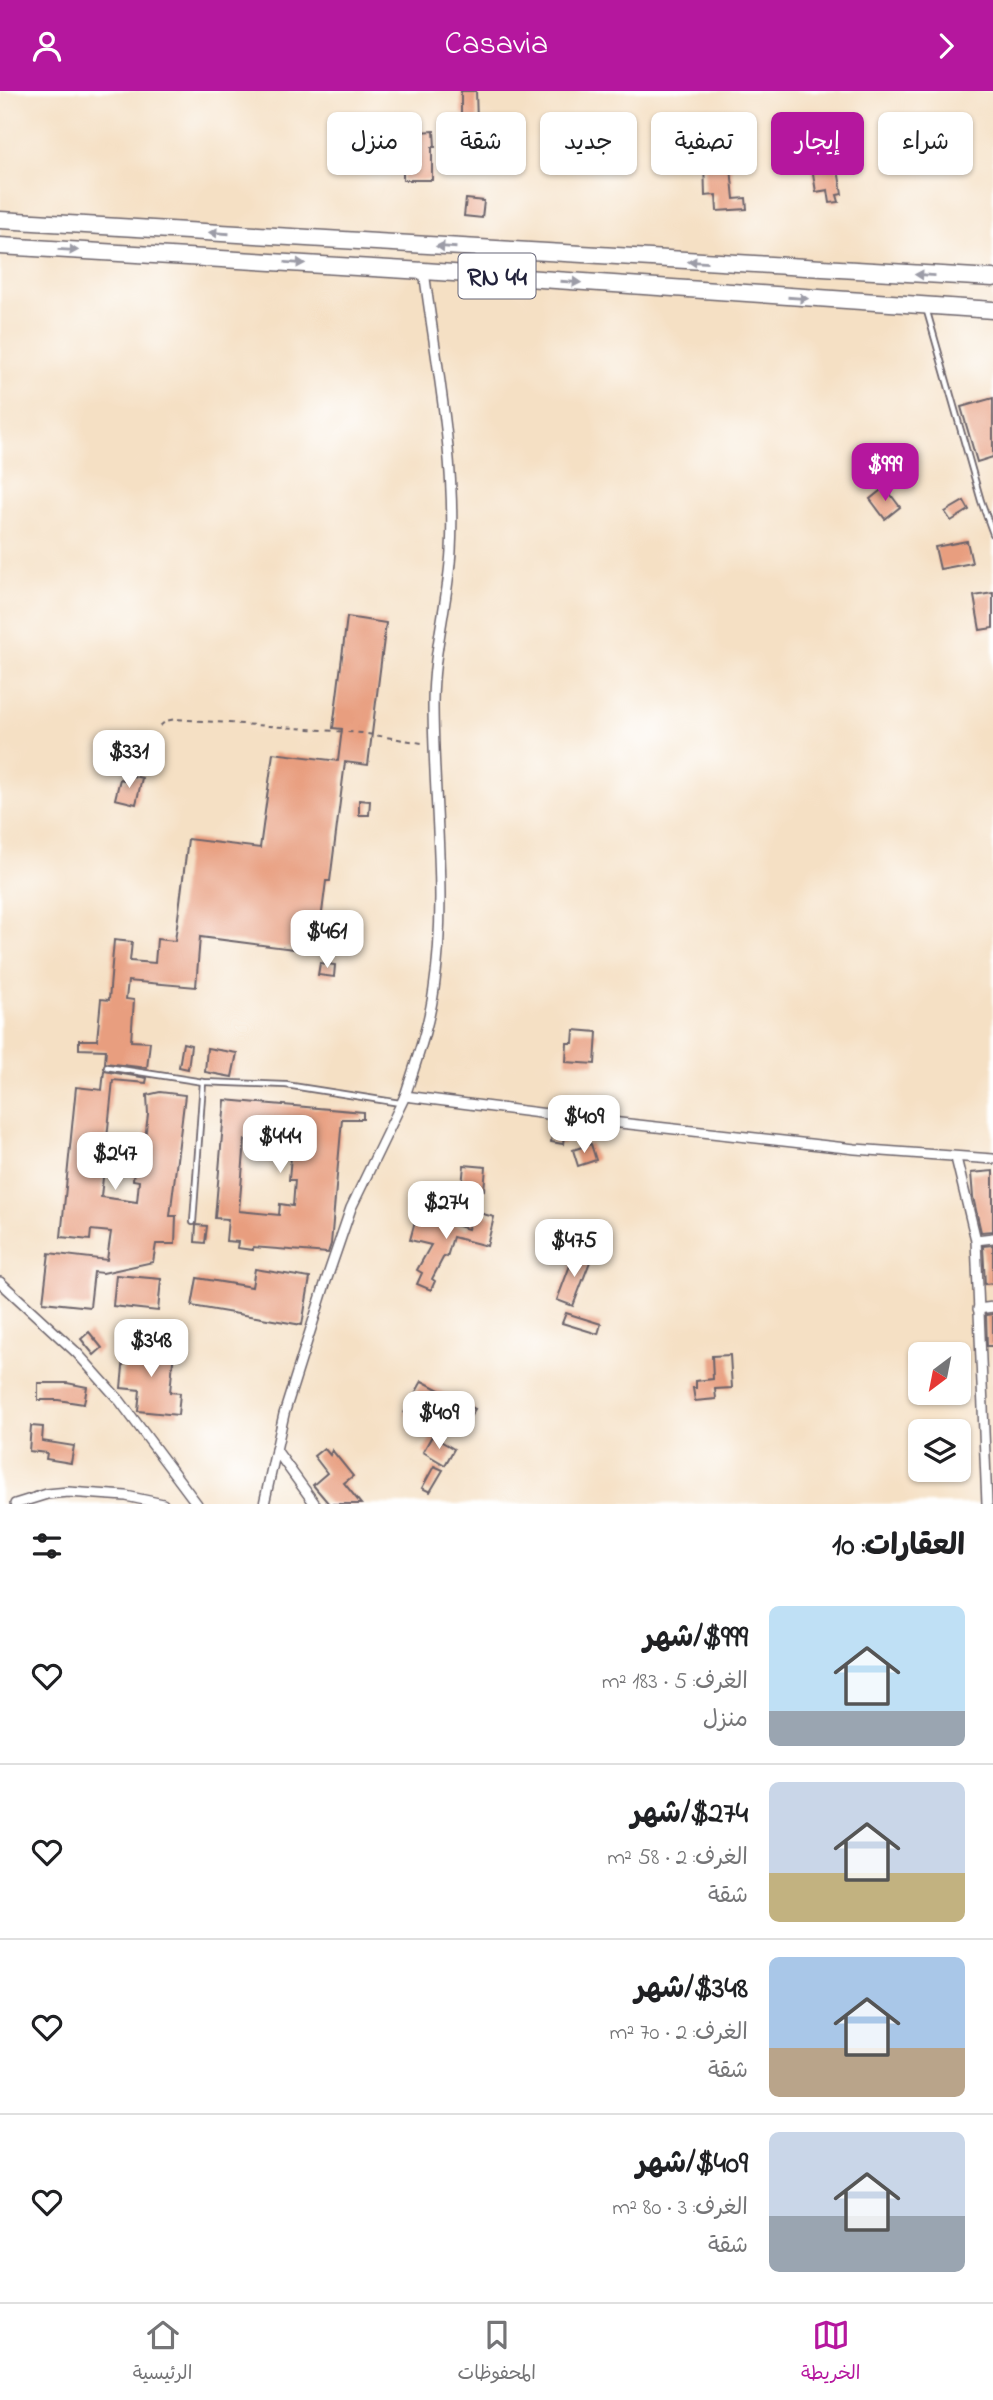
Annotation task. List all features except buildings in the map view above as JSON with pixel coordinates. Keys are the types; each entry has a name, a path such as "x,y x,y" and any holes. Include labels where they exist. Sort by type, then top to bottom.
{"highway":[{"name":"RN 44","path":"0,220 993,278"},
{"name":"RN 44","path":"0,246 424,271 993,310"}],"street":[{"path":"264,1504 276,1450 305,1349 351,1208 403,1100 418,1055 434,991 440,936 434,745 435,660 444,617 450,563 450,495 444,415 424,271"},
{"path":"403,1100 956,1158 993,1159"},
{"path":"956,1158 975,1240 989,1502"},
{"path":"975,1240 993,1238"},
{"path":"0,1282 77,1353 120,1401 197,1504"},
{"path":"978,1309 993,1307"},
{"path":"981,1375 993,1374"},
{"path":"276,1450 315,1504"},
{"path":"15,1504 47,1494 68,1492 127,1496 163,1504"}],"lane":[{"path":"926,307 981,501 993,534"},
{"path":"107,1067 203,1081 286,1085 403,1100"},
{"path":"193,1221 203,1081"}],"path":[{"path":"160,726 166,721 176,719 273,725 362,733 434,745"}]}
